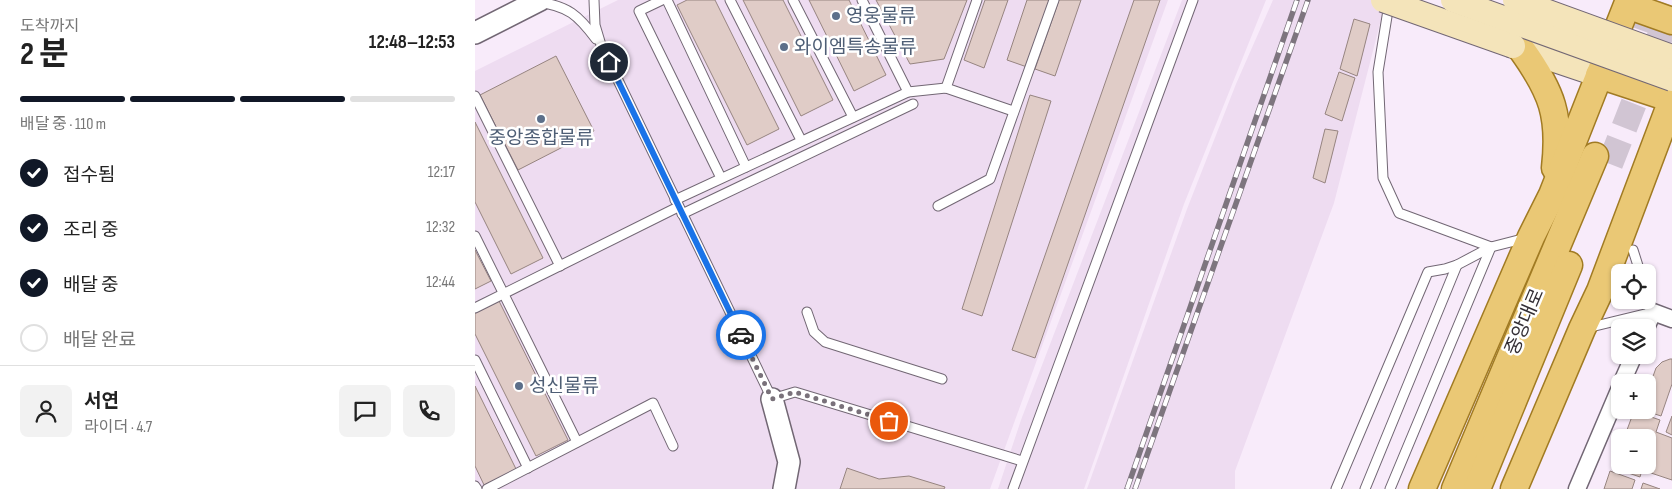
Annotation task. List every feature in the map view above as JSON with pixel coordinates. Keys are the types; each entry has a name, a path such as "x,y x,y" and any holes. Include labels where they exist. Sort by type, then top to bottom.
{"main road":[{"path":"1383,0 1517,48 1672,99 1599,292 1581,329 1514,489"},
{"path":"1453,0 1672,79"},
{"path":"1515,0 1672,57"},
{"path":"1422,489 1531,237 1552,195 1599,75 1624,2 1672,21"},
{"path":"1517,48 1538,74 1553,103 1558,143 1552,195"},
{"path":"1599,292 1637,261 1660,174 1672,153"},
{"name":"중앙대로","path":"1455,489 1602,160 1477,489"}],"street":[{"path":"475,33 539,1"},
{"path":"1650,319 1653,312 1672,319"},
{"path":"772,399 789,462 784,489"},
{"path":"1577,489 1611,409"}],"lane":[{"path":"594,0 595,26 601,45 772,399 795,392 1022,461"},
{"path":"662,0 639,11 721,178"},
{"path":"667,0 746,167"},
{"path":"730,0 801,140"},
{"path":"793,0 853,117"},
{"path":"862,0 908,92"},
{"path":"946,88 977,0"},
{"path":"938,206 990,179 1054,0"},
{"path":"1013,489 1193,0"},
{"path":"1390,0 1378,72 1383,178 1399,213 1491,246"},
{"path":"539,1 557,4 572,14 585,24 601,45"},
{"path":"679,207 721,178 908,92 946,88 1013,111"},
{"path":"475,96 560,266"},
{"path":"475,308 679,207 913,104 883,103"},
{"path":"883,103 889,116"},
{"path":"475,236 577,442"},
{"path":"1336,489 1428,272 1457,265 1491,246 1531,237"},
{"path":"1390,489 1491,246"},
{"path":"1365,489 1457,265"},
{"path":"1581,329 1653,312 1652,309"},
{"path":"807,312 814,332 825,342 942,379"},
{"path":"475,360 528,468"},
{"path":"487,489 653,403 673,446"}],"shaded area":[{"path":"618,0 1168,0 990,489 475,489 475,71"},
{"path":"1182,0 1266,0 1184,204 1084,489 998,489 1021,420"},
{"path":"1273,0 1386,0 1334,203 1235,471 1235,489 1087,489 1187,209 1236,84"}],"building":[{"path":"687,0 715,0 779,129 747,145 677,5"},
{"path":"743,0 783,0 833,100 801,116"},
{"path":"809,0 849,0 886,75 854,91"},
{"path":"876,0 967,0 944,59 910,64"},
{"path":"985,0 1008,0 984,68 964,60"},
{"path":"1027,0 1050,0 1027,67 1007,60"},
{"path":"1059,0 1081,0 1055,76 1035,69"},
{"path":"1134,0 1160,0 1035,358 1012,350"},
{"path":"1354,19 1370,24 1357,76 1340,69"},
{"path":"556,56 594,131 518,170 480,95"},
{"path":"1339,72 1355,78 1342,121 1325,114"},
{"path":"1030,95 1051,101 982,316 962,309"},
{"path":"475,122 543,258 511,274 475,202"},
{"path":"1325,129 1338,131 1325,183 1313,178"},
{"path":"475,250 491,281 475,289"},
{"path":"499,301 568,440 536,456 475,334 475,313"},
{"path":"1672,359 1672,384 1661,416 1656,414 1656,374 1654,374 1656,368 1662,362"},
{"path":"475,386 517,471 485,487 475,466"},
{"path":"1672,416 1672,435 1666,432"},
{"path":"1631,419 1660,420 1656,432 1656,429 1627,429"},
{"path":"1656,432 1672,438 1672,480 1654,474 1656,474"},
{"path":"847,468 879,479 909,476 945,487 944,489 840,489"},
{"path":"1610,471 1611,474 1618,474 1635,480 1632,489 1604,489"},
{"path":"1643,483 1660,489 1641,489"}],"tunnel":[{"path":"1628,67 1653,0"},
{"path":"1610,164 1672,6"}],"railway":[{"path":"1127,489 1297,0"},
{"path":"1135,489 1308,0"}],"way so far":[{"path":"741,335 772,399 795,392 889,421"}],"place":[{"name":"영웅물류","path":"836,16"},
{"name":"와이엠특송물류","path":"784,47"},
{"name":"중앙종합물류","path":"541,119"},
{"name":"성신물류","path":"519,386"}],"route":[{"path":"609,62 741,335"}]}
